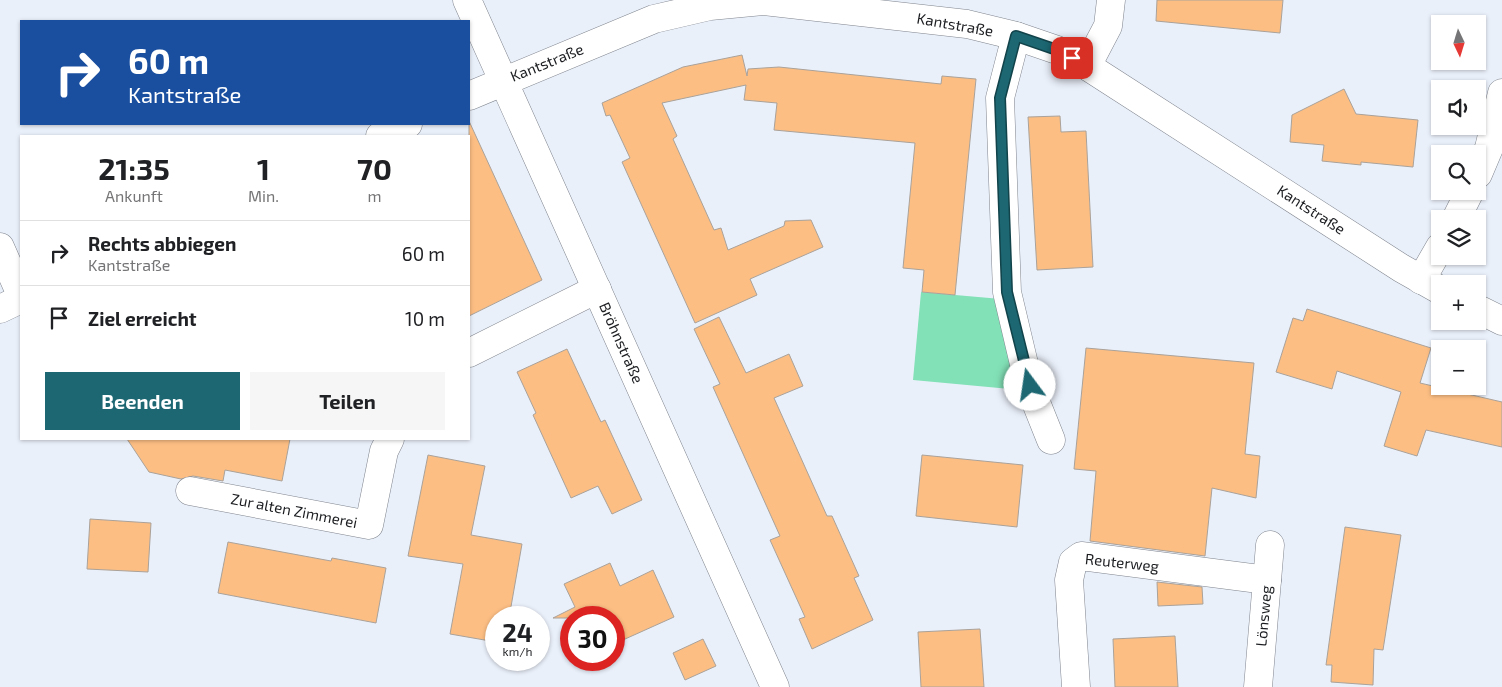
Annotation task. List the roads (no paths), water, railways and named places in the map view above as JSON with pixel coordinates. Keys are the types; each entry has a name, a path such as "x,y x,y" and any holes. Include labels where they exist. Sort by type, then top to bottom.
{"street":[{"name":"Bröhnstraße","path":"467,0 775,687"},
{"name":"Kantstraße","path":"470,96 503,80 654,19 710,6 764,0 967,24 1016,36 1057,50 1087,66 1430,285"},
{"path":"1087,66 1108,26 1111,0"},
{"path":"1016,36 1000,98 1007,292 1030,385 1051,440"},
{"path":"1486,155 1502,93"},
{"path":"382,135 406,125"},
{"path":"0,247 20,295"},
{"path":"1430,285 1435,265"},
{"path":"470,352 597,289"},
{"path":"0,309 20,298"},
{"path":"1486,313 1502,321"},
{"name":"Zur alten Zimmerei","path":"190,491 369,525 384,450 389,440"},
{"name":"Lönsweg","path":"1258,687 1270,545"},
{"name":"Reuterweg","path":"1076,687 1069,580 1073,562 1081,556 1267,580"}]}
